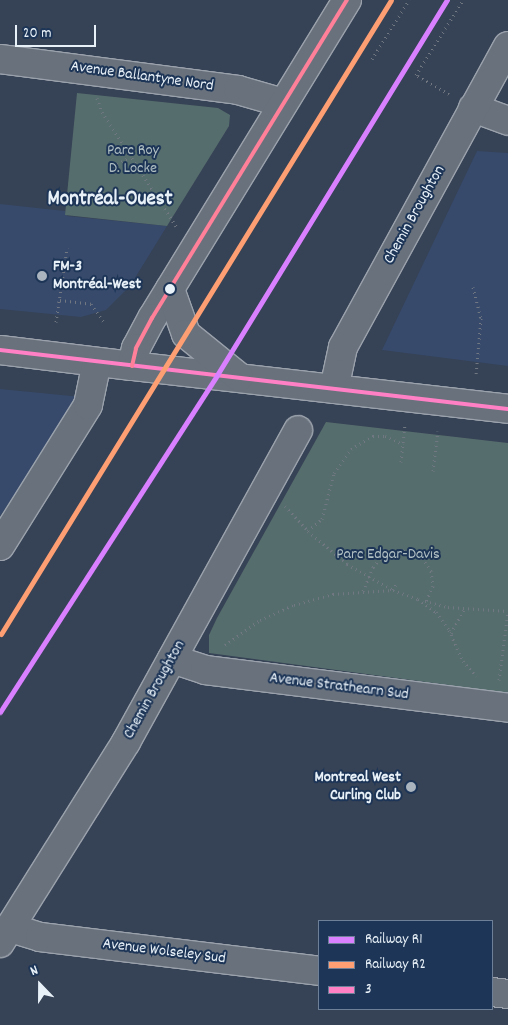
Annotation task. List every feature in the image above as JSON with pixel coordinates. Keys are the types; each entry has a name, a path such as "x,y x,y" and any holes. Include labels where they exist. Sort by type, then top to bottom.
{"street":[{"path":"132,366 139,342 170,289 347,0"},
{"name":"Chemin Broughton","path":"334,389 343,347 508,46"},
{"name":"Avenue Ballantyne Nord","path":"0,59 238,90 283,103"},
{"path":"473,108 508,121"},
{"path":"170,289 186,334 240,378"},
{"path":"0,350 508,409"},
{"path":"0,546 88,405 97,362"},
{"name":"Chemin Broughton","path":"5,935 97,791 298,430"},
{"name":"Avenue Strathearn Sud","path":"172,659 205,670 503,698"},
{"name":"Avenue Wolseley Sud","path":"5,935 40,937 318,971"},
{"path":"493,992 508,994"}],"path":[{"path":"372,59 409,0"},
{"path":"449,94 416,75 463,0"},
{"path":"96,91 102,112 174,225"},
{"path":"117,164 130,157"},
{"path":"56,322 67,248"},
{"path":"472,287 481,318 476,375"},
{"path":"60,300 91,304 102,321"},
{"path":"401,462 405,427"},
{"path":"433,471 438,431"},
{"path":"308,531 322,519 334,473 351,449 373,436 386,436 403,444"},
{"path":"282,501 308,531 328,550 369,577 393,590 426,602 508,612 503,698"},
{"path":"364,591 369,577 384,554 399,549 414,552 431,572 433,586 426,602"},
{"path":"393,590 397,582"},
{"path":"221,648 260,620 297,602 364,591 393,590"},
{"path":"426,602 451,634 463,661 480,680"},
{"path":"451,634 465,608"}],"shaded area":[{"path":"477,151 508,153 508,366 382,350"},
{"path":"0,204 65,211 67,216 167,226 130,286 106,310 81,317 0,309"},
{"path":"0,389 82,397 0,516"}],"green space":[{"name":"Parc Roy D. Locke","path":"77,93 218,108 230,115 229,126 167,226 65,215"},
{"name":"Parc Edgar-Davis","path":"326,422 508,443 508,693 209,653 209,635 217,618"}],"rail line":[{"name":"R2","path":"1,634 391,0"},
{"name":"R1","path":"0,712 217,375 447,0"}],"transit line":[{"path":"132,366 136,348 152,318 347,0"},
{"name":"3","path":"0,350 508,409"}],"place":[{"name":"FM-3 Montréal-West","path":"42,276"},
{"name":"Montreal West Curling Club","path":"411,787"}],"district":[{"name":"Montréal-Ouest","path":"110,200"}]}
